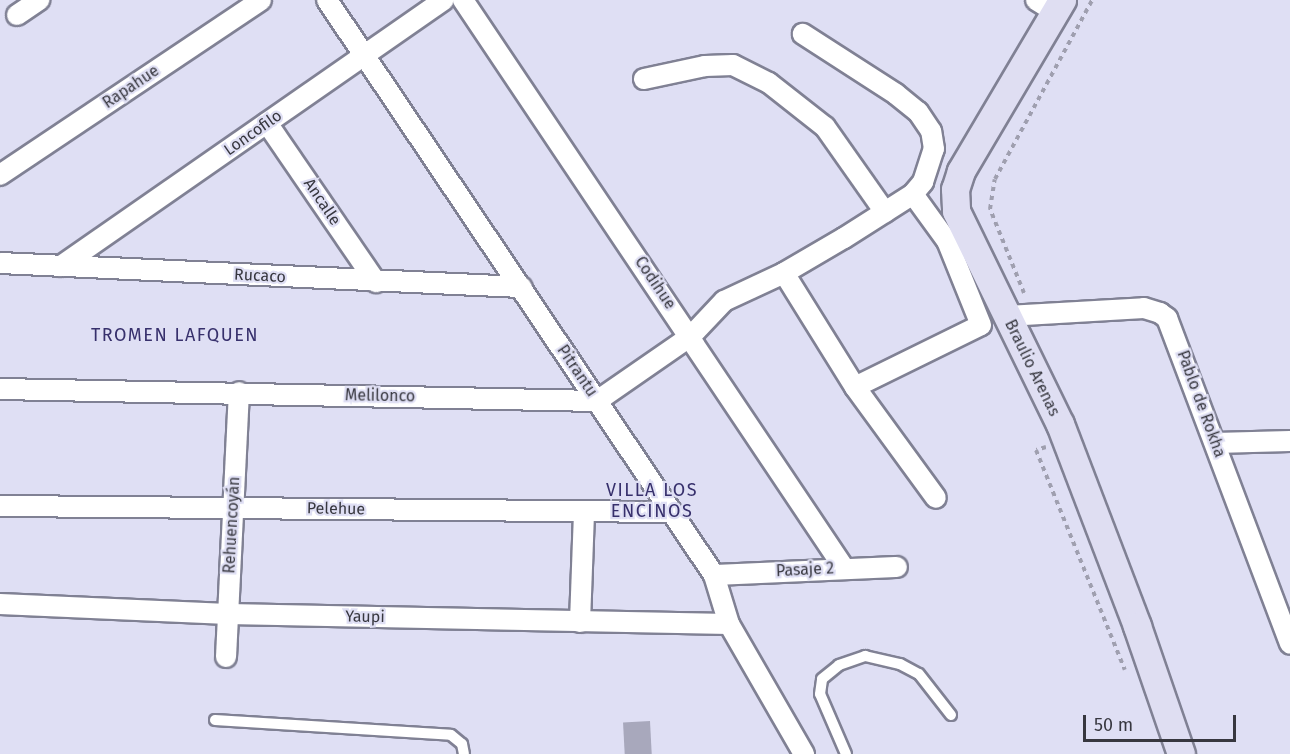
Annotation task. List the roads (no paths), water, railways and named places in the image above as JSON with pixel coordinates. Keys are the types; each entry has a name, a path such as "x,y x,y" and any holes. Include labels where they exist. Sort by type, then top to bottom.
{"street":[{"path":"17,15 39,0"},
{"name":"Rapahue","path":"0,175 261,0"},
{"name":"Pitrantu","path":"327,0 714,575 729,624 804,754"},
{"name":"Loncofilo","path":"61,266 444,0"},
{"name":"Codihue","path":"463,0 691,336 844,568"},
{"name":"Braulio Arenas","path":"1051,4 961,171 955,189 960,222 1060,424 1137,626 1181,754"},
{"path":"597,401 691,336 724,301 784,273 885,212 912,194 923,182 934,149 931,131 918,112 896,94 803,34"},
{"path":"644,79 705,66 733,65 769,83 825,127 885,212"},
{"name":"Ancalle","path":"267,123 376,282"},
{"path":"855,387 981,325 947,241 912,194"},
{"name":"Rucaco","path":"0,263 520,287"},
{"path":"784,273 855,387 936,498"},
{"name":"Pablo de Rokha","path":"1007,316 1144,308 1160,313 1170,323 1290,644"},
{"name":"Melilonco","path":"0,389 239,392 597,401"},
{"name":"Rehuencoyán","path":"226,657 239,392"},
{"path":"1215,443 1290,441"},
{"name":"Pelehue","path":"0,506 672,512"},
{"path":"580,622 584,511"},
{"name":"Pasaje 2","path":"714,575 897,567"},
{"name":"Yaupi","path":"0,604 228,614 729,624"}],"lane":[{"path":"846,754 820,694 822,679 839,665 865,656 900,664 919,674 951,715"},
{"path":"215,720 451,735 462,744 464,754"}],"district":[{"name":"TROMEN LAFQUEN","path":"175,335"},
{"name":"VILLA LOS ENCINOS","path":"652,501"}]}
